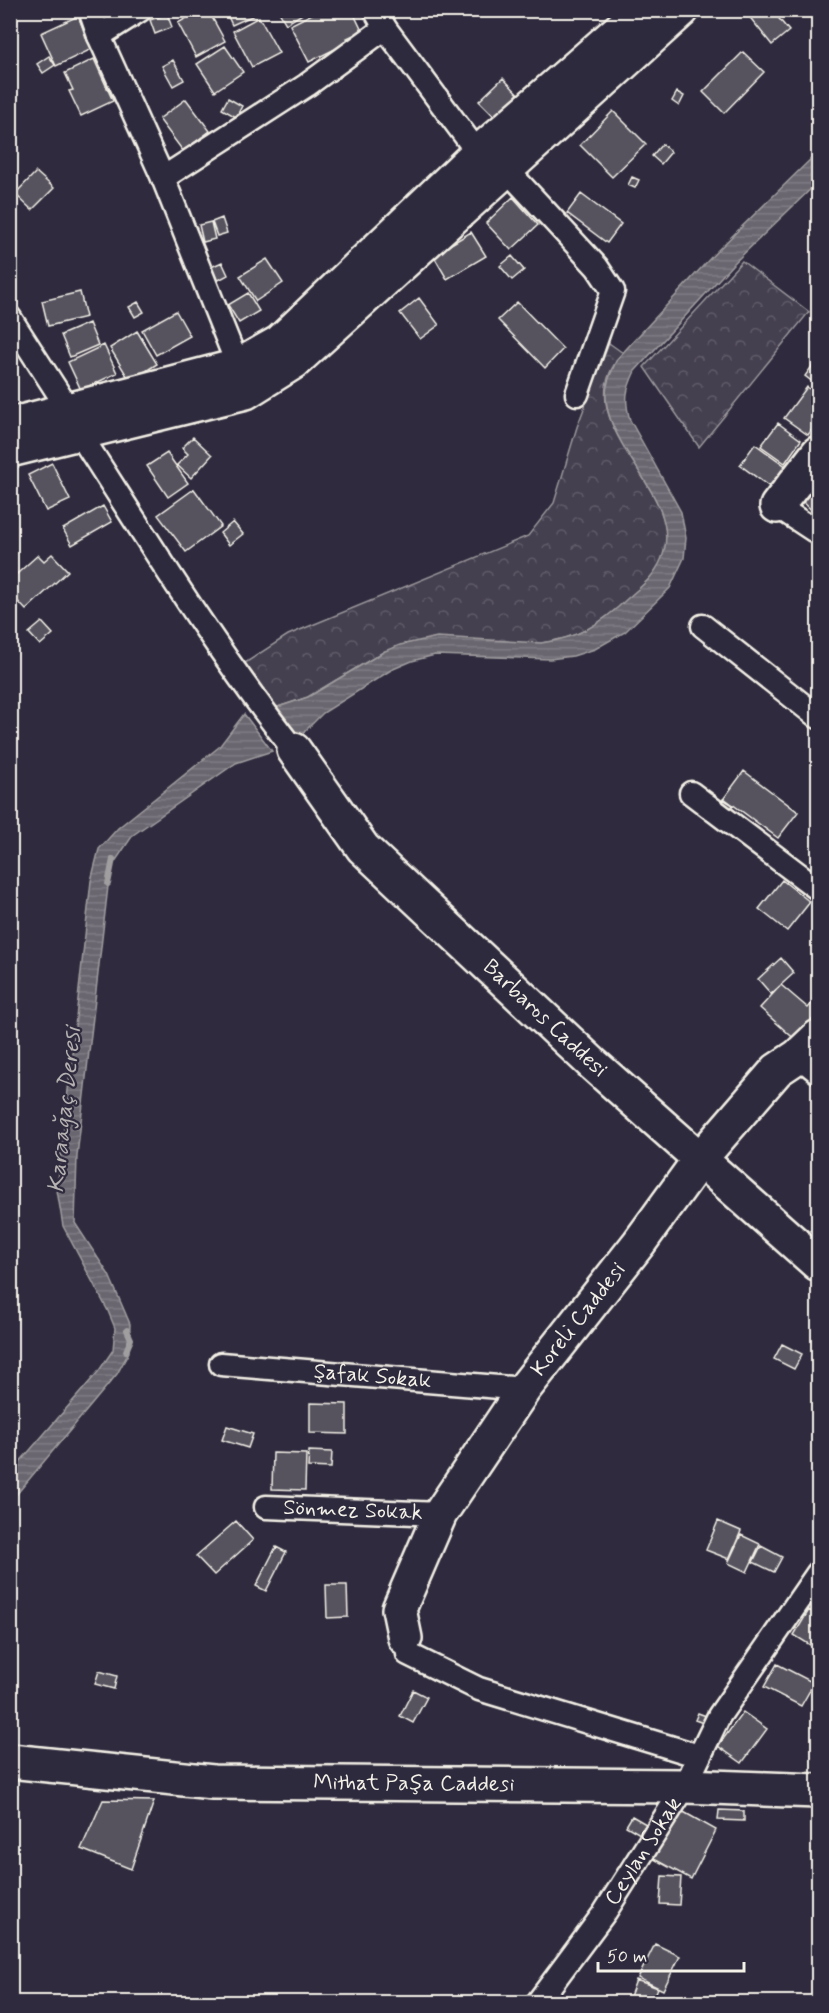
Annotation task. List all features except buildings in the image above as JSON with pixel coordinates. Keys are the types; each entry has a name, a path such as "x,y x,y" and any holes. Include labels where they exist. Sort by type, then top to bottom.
{"street":[{"path":"90,10 99,36 163,178 238,366"},
{"path":"99,36 140,10"},
{"path":"10,450 74,422 238,366 280,342 478,153 642,10"},
{"path":"10,425 74,422 246,392 294,362 682,10"},
{"path":"163,178 307,85 380,19 478,153"},
{"path":"507,170 597,267 613,291 577,394"},
{"path":"10,318 163,563 261,708 294,750"},
{"path":"819,453 777,506 819,533"},
{"path":"703,626 819,717"},
{"name":"Barbaros Caddesi","path":"294,750 363,848 594,1065 819,1264"},
{"path":"691,793 819,889"},
{"name":"Koreli Caddesi","path":"405,1638 399,1609 440,1514 524,1389 639,1243 700,1159 777,1070 812,1055"},
{"name":"Şafak Sokak","path":"221,1364 524,1389"},
{"name":"Sönmez Sokak","path":"266,1507 440,1514"},
{"name":"Ceylan Sokak","path":"538,2002 604,1912 685,1786 719,1716 819,1573"},
{"path":"405,1638 408,1654 479,1689 699,1756"},
{"name":"Mithat Paşa Caddesi","path":"10,1761 213,1782 685,1786 819,1791"}],"green space":[{"path":"742,261 809,312 699,447 644,367"},
{"path":"609,343 623,353 608,379 606,404 615,429 658,505 666,531 663,557 648,580 599,623 567,638 541,643 385,651 308,697 275,708 245,663 288,635 528,536 554,503 577,427"}],"shaded area":[{"path":"818,152 818,182 732,265 635,371 630,384 627,406 630,420 681,512 686,538 684,558 670,588 625,632 595,649 573,656 550,659 435,655 412,661 391,670 323,713 298,738 275,708 308,697 385,651 400,645 437,637 541,643 567,638 599,622 648,580 660,563 665,546 665,529 654,497 625,449 610,418 606,393 611,373 617,359 716,252"},
{"path":"244,714 272,751 236,763 133,835 110,869 77,1156 75,1223 109,1275 130,1324 129,1352 117,1374 11,1501 11,1472 98,1372 113,1350 115,1328 63,1226 57,1190 91,881 99,849 118,828 219,747"}],"waterway":[{"name":"Karaağaç Deresi","path":"108,884 113,859"},
{"name":"Karaağaç Deresi","path":"126,1351 131,1339 127,1330"}]}
